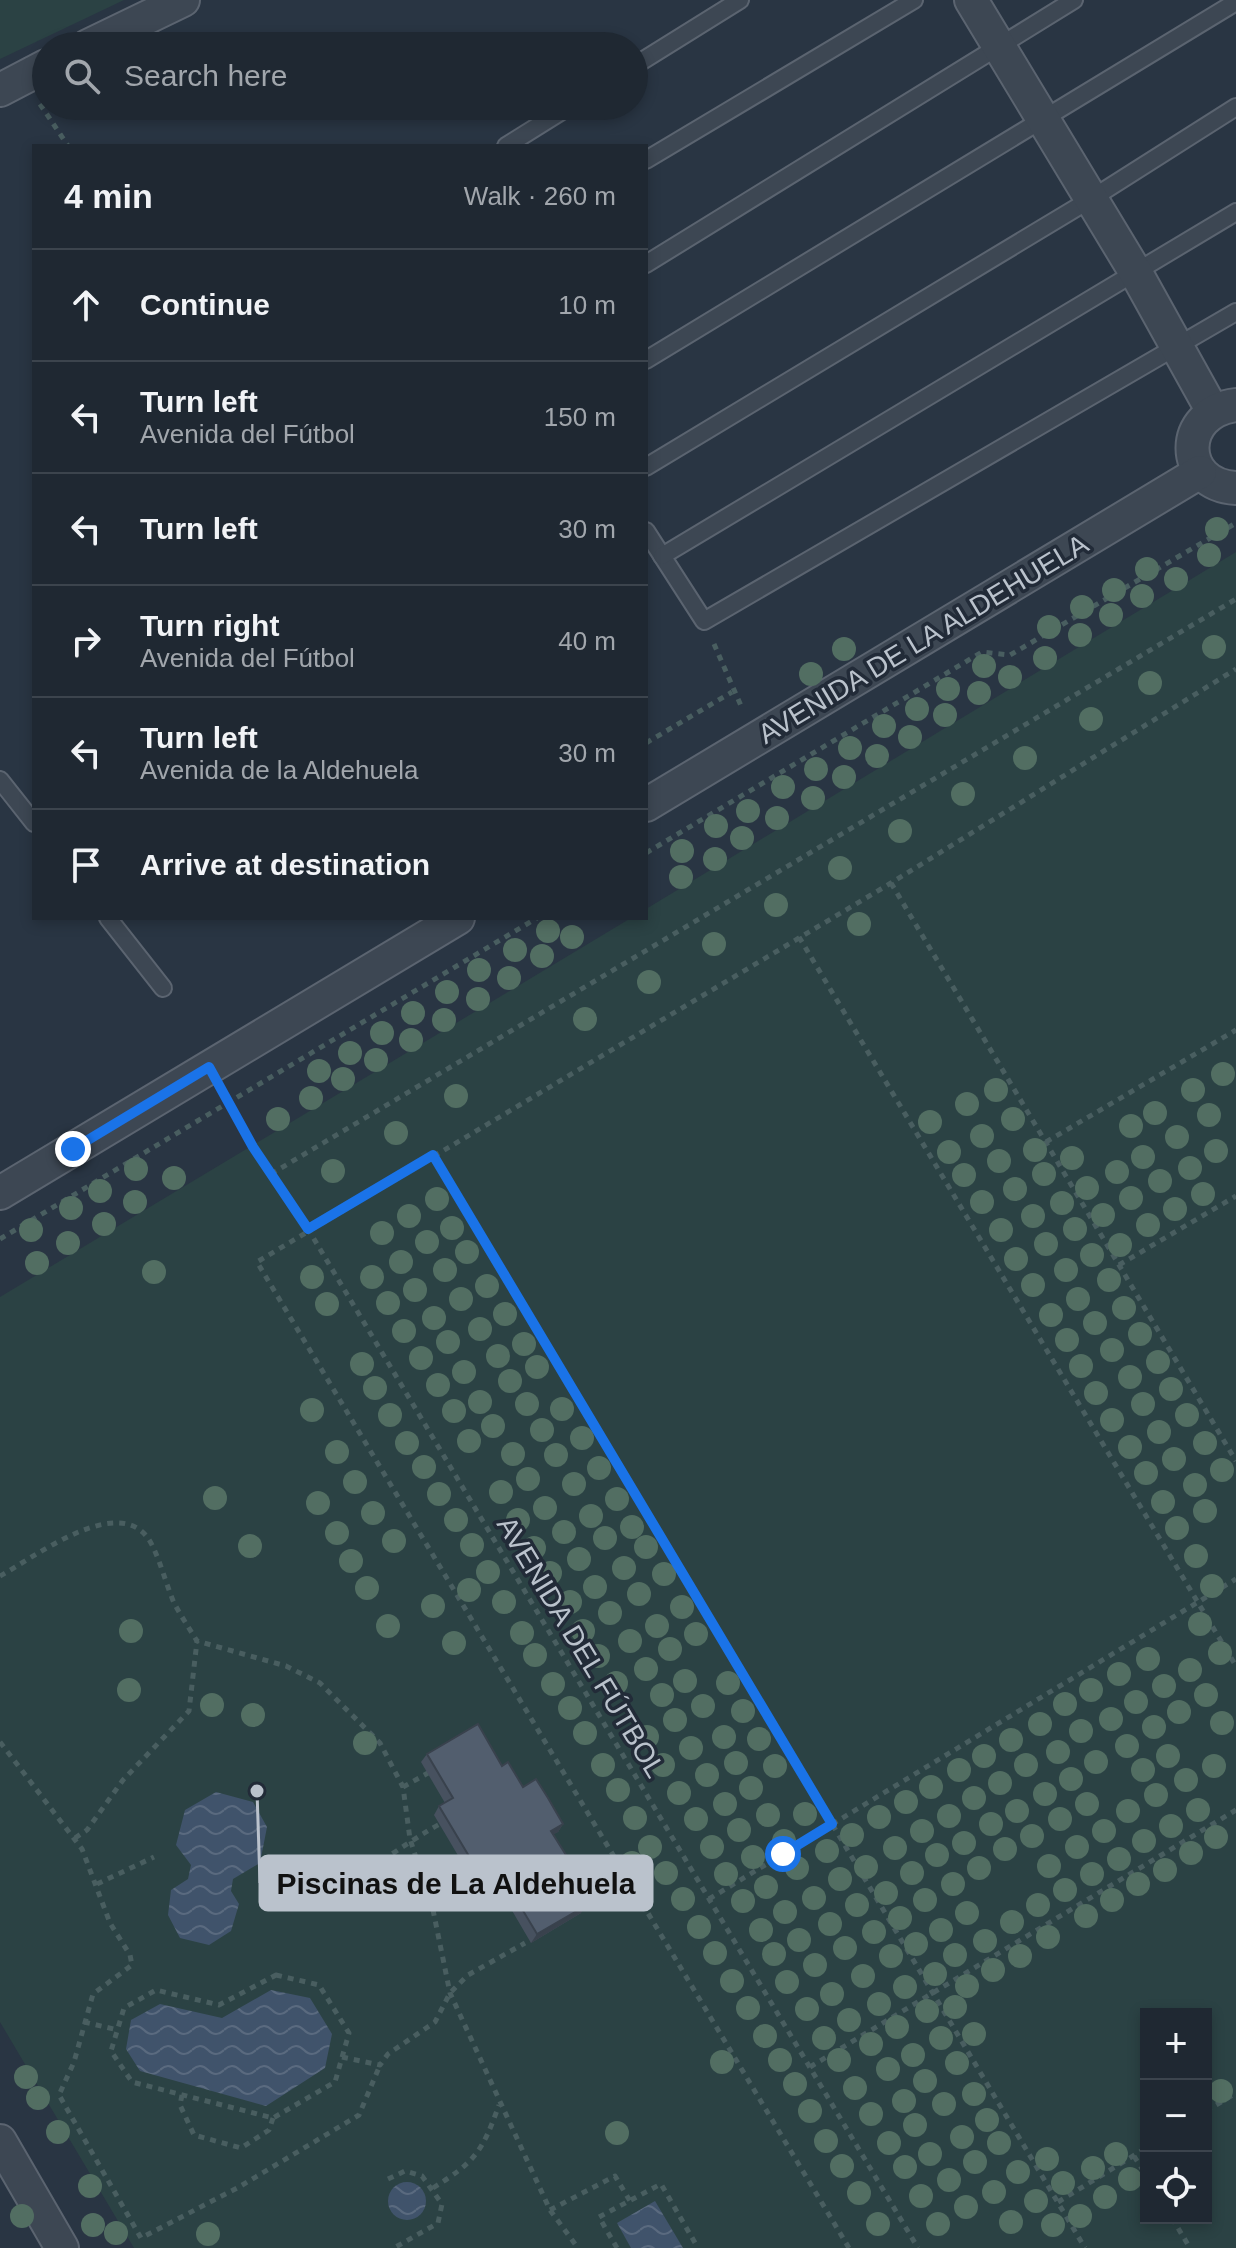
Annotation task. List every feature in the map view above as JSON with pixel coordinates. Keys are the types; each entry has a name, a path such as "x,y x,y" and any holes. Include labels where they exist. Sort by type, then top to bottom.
{"street":[{"path":"117,32 183,0"},
{"path":"971,0 1179,347 1224,408 1196,427 1191,451 1200,472 1215,484 1236,488"},
{"name":"AVENIDA DE LA ALDEHUELA","path":"648,804 1200,472"},
{"path":"0,1193 455,920"},
{"path":"0,2141 62,2248"}],"lane":[{"path":"648,57 740,0"},
{"path":"648,159 914,0"},
{"path":"648,263 1074,0"},
{"path":"648,359 1236,2"},
{"path":"648,466 1091,199 1236,107"},
{"path":"509,144 548,120"},
{"path":"662,556 1236,212"},
{"path":"648,534 704,621 1236,312"},
{"path":"0,780 32,820"},
{"path":"110,920 163,988"}],"path":[{"path":"51,120 67,144"},
{"path":"648,852 982,652 1010,655 1236,523"},
{"path":"271,1174 1236,599"},
{"path":"704,621 732,692 758,738"},
{"path":"849,2248 257,1262 891,883 1235,672"},
{"path":"648,742 732,692"},
{"path":"891,883 1236,1461"},
{"path":"0,1239 534,920"},
{"path":"799,937 1236,1666"},
{"path":"1046,1142 1236,1030"},
{"name":"AVENIDA DEL FÚTBOL","path":"209,1067 918,2248"},
{"path":"433,1155 1085,2248"},
{"path":"1119,1265 1236,1196"},
{"path":"0,1576 89,1526 111,1521 138,1528 151,1542 175,1604 197,1641 189,1711 123,1780 87,1830 75,1838"},
{"path":"709,1899 1236,1579"},
{"path":"197,1641 286,1666 320,1683 380,1743 403,1787 410,1839 433,1910 450,1993 550,2210 578,2248"},
{"path":"0,1742 75,1838 97,1884 110,1923 130,1955 132,1965 93,1994 74,2062 59,2095 141,2238 239,2187 359,2115 380,2065 388,2054 435,2022 450,1993 468,1975 525,1943"},
{"path":"403,1787 428,1773"},
{"path":"810,2067 1236,1810"},
{"path":"274,1892 310,1901 333,1891 410,1839 440,1824"},
{"path":"97,1884 154,1857"},
{"path":"433,1910 476,1886"},
{"path":"182,2095 180,2105 194,2135 241,2148 269,2130 273,2118 335,2082 349,2033 319,1985 276,1975 219,2005 156,1990 124,2008 111,2051 132,2082 273,2118"},
{"path":"83,2022 118,2030"},
{"path":"342,2057 380,2065"},
{"path":"1212,2107 1236,2093"},
{"path":"433,2188 469,2165 486,2140 500,2104"},
{"path":"1058,2202 1140,2152"},
{"path":"1134,2155 1140,2165"},
{"path":"388,2179 405,2171 422,2176 442,2204 438,2223 394,2248"},
{"path":"550,2210 615,2176 630,2201"},
{"path":"617,2248 599,2217 661,2184 698,2248"},
{"path":"1176,2224 1190,2248"}],"green space":[{"path":"0,0 124,0 57,32 32,32 32,44 0,59"},
{"path":"1236,552 1236,2248 134,2248 0,2022 0,1297 628,920 648,920 648,908"}],"water":[{"path":"216,1792 253,1802 267,1827 260,1863 233,1879 231,1891 239,1904 231,1931 209,1945 180,1938 168,1915 171,1890 188,1879 191,1865 176,1845 185,1810"},
{"path":"271,1990 310,1998 332,2034 325,2068 266,2106 140,2071 126,2049 131,2020 160,2004 222,2018"},
{"path":"407,2182 421,2187 426,2201 421,2215 407,2220 393,2215 388,2201 393,2187"},
{"path":"655,2201 683,2248 631,2248 617,2223"}],"building":[{"path":"478,1724 502,1766 508,1762 523,1787 536,1779 548,1798 563,1824 551,1831 566,1855 559,1859 587,1905 537,1934 510,1889 494,1898 439,1806 453,1798 427,1754"}],"place":[{"name":"Piscinas de La Aldehuela","path":"257,1791"}],"route":[{"path":"73,1149 209,1067 253,1147 308,1229 433,1155 832,1824 783,1854"}]}
